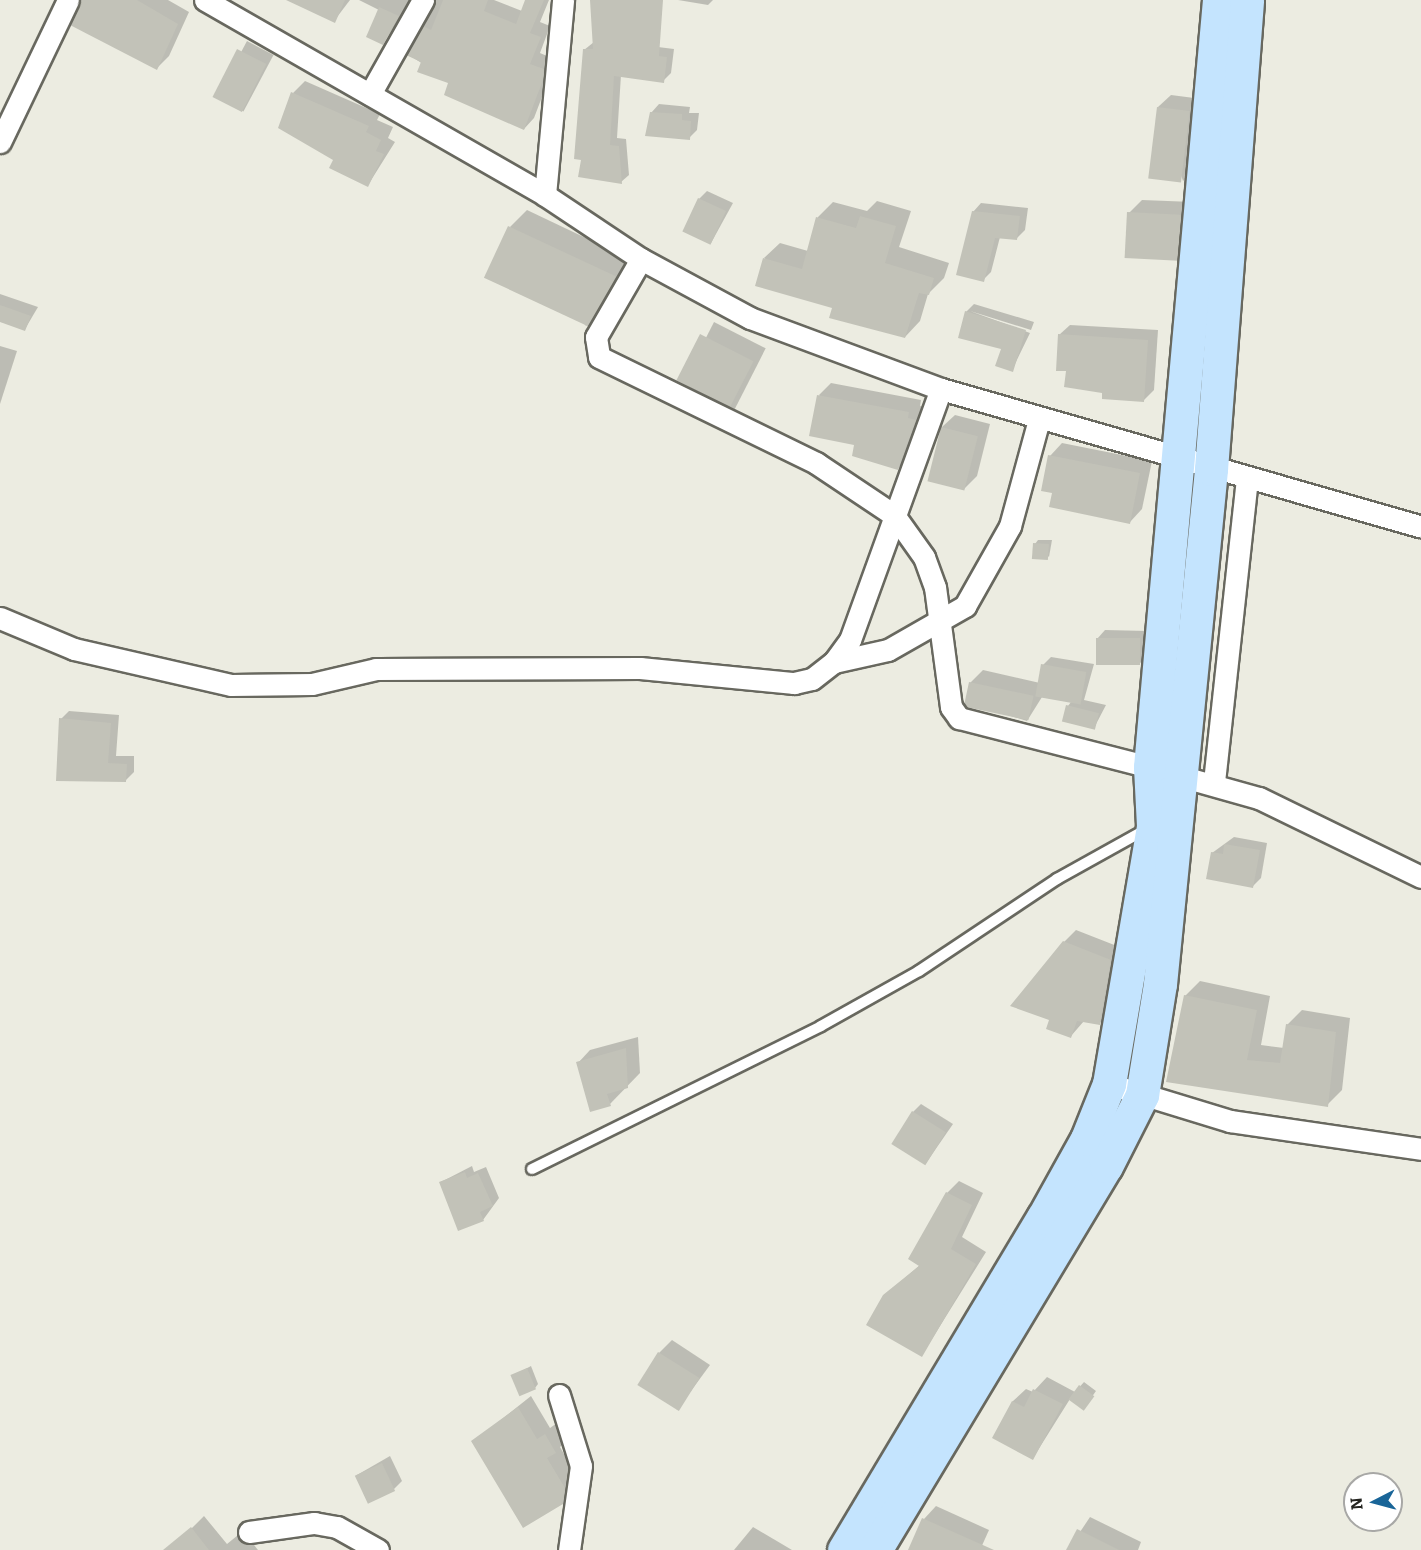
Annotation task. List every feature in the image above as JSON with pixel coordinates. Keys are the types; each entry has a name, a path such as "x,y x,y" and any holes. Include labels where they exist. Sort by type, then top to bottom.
{"main road":[{"path":"1196,466 1219,0"},
{"path":"875,1550 1106,1166 1142,1095 1160,984 1165,771 1247,0"},
{"path":"843,1550 1043,1218 1087,1139 1109,1084 1153,826 1165,771"}],"street":[{"path":"0,142 68,0"},
{"path":"205,0 545,195 640,259 750,318 941,389 1196,466 1421,527"},
{"path":"370,94 423,0"},
{"path":"545,195 563,0"},
{"path":"640,259 596,337 599,357 816,463 894,515 924,557 940,622 951,707 959,718 1214,782 1322,826 1421,877"},
{"path":"0,618 74,649 231,686 312,684 376,669 640,668 794,683 812,679 834,662 850,640 941,389"},
{"path":"834,662 888,650 965,606 988,572 1010,526 1040,419"},
{"path":"1214,782 1246,479"},
{"path":"1109,1084 1230,1121 1421,1149"},
{"path":"560,1395 581,1466 569,1550"},
{"path":"249,1532 314,1523 337,1527 378,1550"}],"lane":[{"path":"532,1169 821,1026 919,971 1057,879 1153,826"}],"building":[{"path":"81,0 137,0 178,24 157,70 70,25"},
{"path":"286,0 345,0 335,23"},
{"path":"443,0 488,0 484,11 516,24 525,0 544,0 530,33 541,37 530,64 544,69 543,80 524,130 444,95 448,83 417,72 421,62 406,55 423,26 431,30"},
{"path":"590,0 663,0 659,56 667,57 664,83 614,76 610,145 619,146 622,184 578,177 581,160 574,159 583,49 593,49"},
{"path":"379,7 399,16 383,45 366,37"},
{"path":"237,49 266,64 242,112 212,97"},
{"path":"291,92 369,126 366,132 381,140 376,151 384,154 368,187 329,168 333,160 278,128"},
{"path":"1157,107 1190,111 1181,182 1148,178"},
{"path":"650,112 682,114 682,120 691,121 690,140 645,136"},
{"path":"698,198 726,211 710,245 682,232"},
{"path":"972,211 1020,216 1017,240 995,238 984,282 956,275"},
{"path":"1127,212 1181,215 1179,261 1125,258"},
{"path":"860,216 896,226 885,263 934,278 929,295 919,293 905,338 829,318 832,308 755,286 763,258 802,269 816,217 856,228"},
{"path":"508,226 616,276 592,328 484,278"},
{"path":"0,305 31,316 25,331 0,322"},
{"path":"965,311 1026,330 1013,372 995,366 1001,349 958,338"},
{"path":"700,334 753,361 730,408 676,380"},
{"path":"1058,334 1148,340 1144,402 1102,399 1102,393 1064,387 1066,371 1056,371"},
{"path":"817,395 909,412 908,418 916,420 898,470 852,456 854,445 809,436"},
{"path":"941,427 978,436 964,491 927,481"},
{"path":"1048,455 1140,473 1130,524 1049,507 1052,493 1041,491"},
{"path":"1033,543 1049,544 1048,560 1032,559"},
{"path":"1096,638 1140,638 1140,665 1096,665"},
{"path":"1041,664 1086,672 1081,704 1035,696"},
{"path":"969,682 1034,696 1028,720 964,706"},
{"path":"1066,705 1099,713 1095,730 1062,721"},
{"path":"59,718 111,723 108,763 127,764 126,782 56,781"},
{"path":"1224,844 1260,850 1253,888 1206,879 1211,852 1223,854"},
{"path":"1063,941 1111,960 1100,1025 1077,1021 1071,1038 1046,1029 1049,1020 1010,1006"},
{"path":"1184,995 1257,1010 1247,1060 1280,1063 1286,1024 1336,1032 1328,1107 1166,1082"},
{"path":"626,1048 628,1088 607,1094 611,1106 590,1112 576,1062"},
{"path":"912,1111 946,1132 925,1165 891,1144"},
{"path":"465,1172 467,1178 478,1173 493,1206 480,1212 484,1221 458,1231 439,1182"},
{"path":"946,1192 972,1205 951,1249 976,1264 922,1357 866,1325 883,1295 919,1266 908,1259"},
{"path":"658,1352 700,1378 679,1411 637,1385"},
{"path":"527,1368 536,1389 519,1396 510,1375"},
{"path":"1079,1385 1094,1396 1084,1411 1068,1400"},
{"path":"1033,1389 1063,1404 1033,1460 992,1438 1012,1401 1024,1407"},
{"path":"518,1407 537,1439 545,1434 556,1453 547,1458 565,1488 563,1504 523,1528 471,1441"},
{"path":"382,1463 395,1491 368,1504 355,1476"},
{"path":"922,1518 994,1550 908,1550"},
{"path":"191,1527 209,1550 163,1550"},
{"path":"1077,1529 1119,1550 1066,1550"}]}
